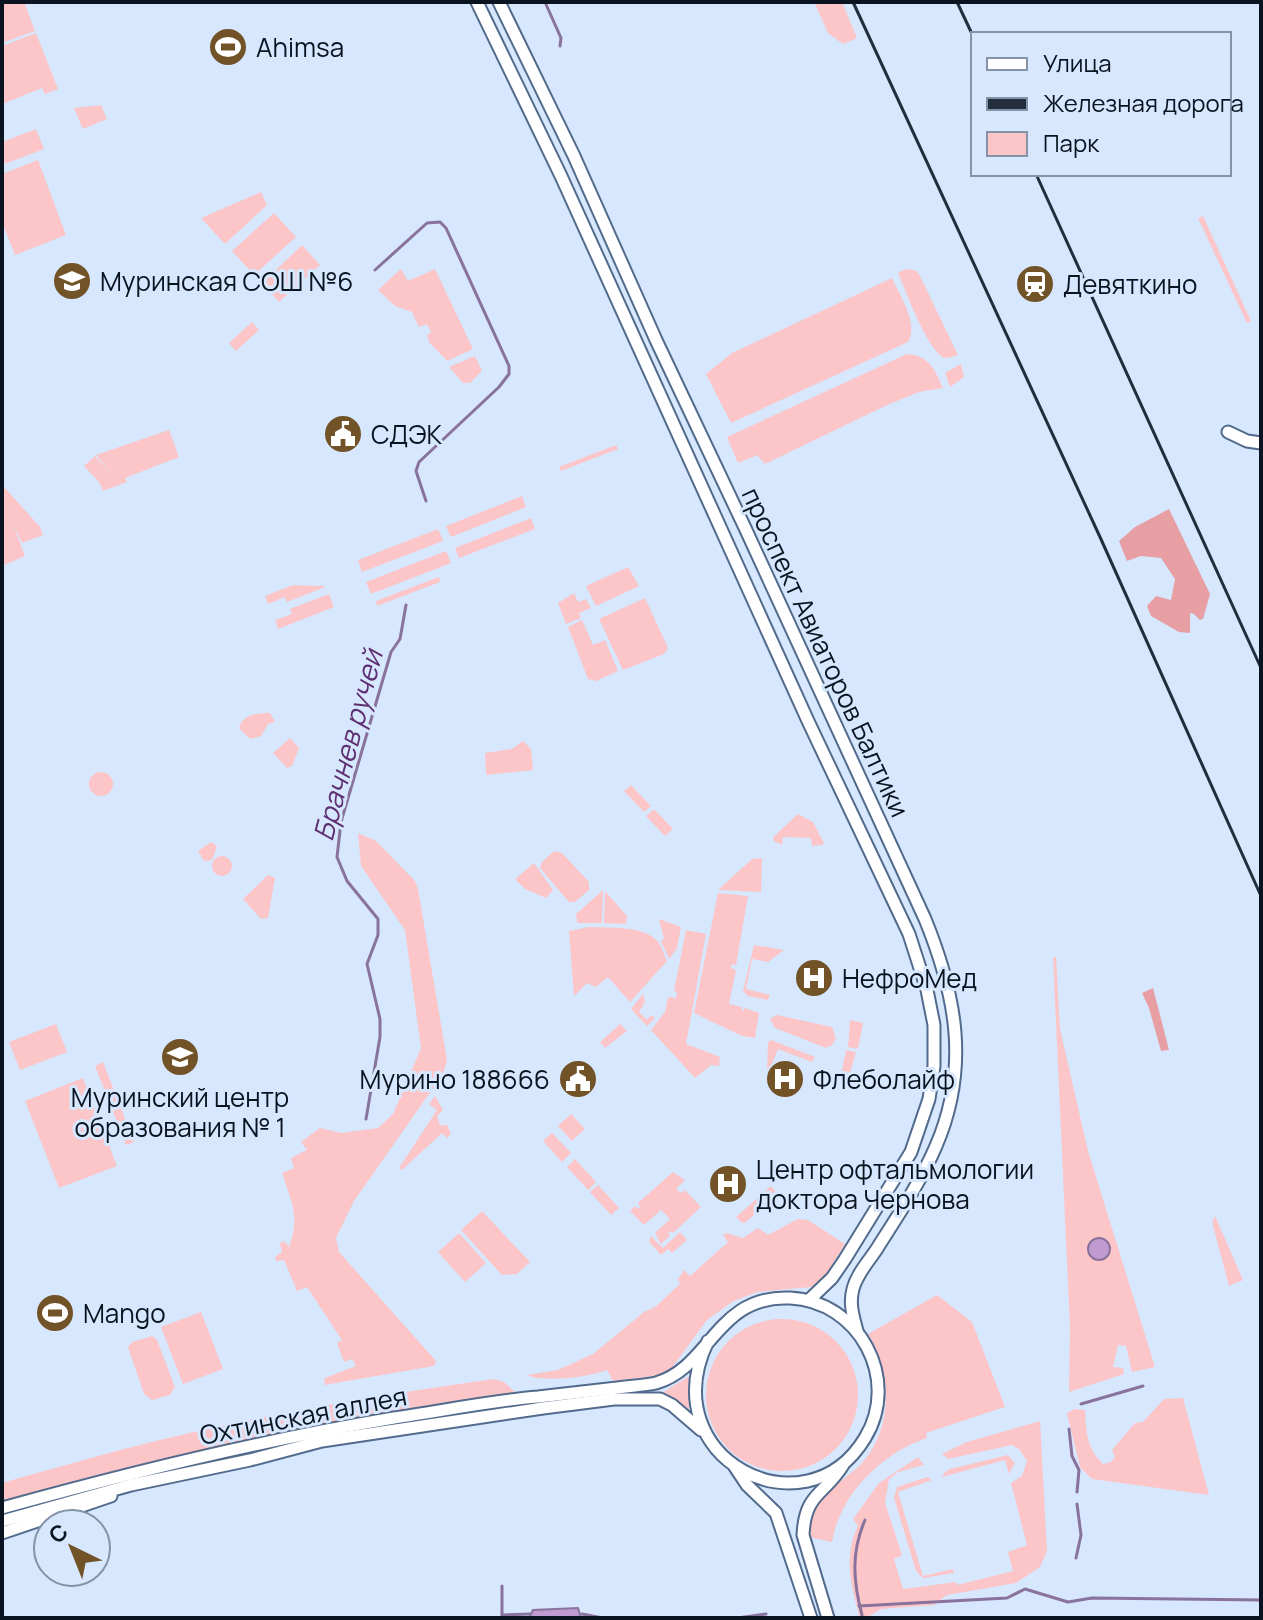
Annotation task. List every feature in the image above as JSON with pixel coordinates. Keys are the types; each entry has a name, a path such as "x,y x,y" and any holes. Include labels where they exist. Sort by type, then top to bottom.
{"street":[{"name":"проспект Авиаторов Балтики","path":"477,2 561,176 808,721 909,934 927,990 934,1025 934,1066 929,1099 911,1152 832,1278 809,1300"},
{"name":"проспект Авиаторов Балтики","path":"499,2 574,156 656,340 925,919 947,980 955,1016 956,1054 946,1118 921,1177 856,1280 851,1309 857,1331"},
{"path":"1228,432 1247,441 1261,443"},
{"path":"616,1393 666,1379 679,1371 727,1319 752,1304 771,1299 809,1300 835,1312 857,1331 875,1364 878,1403 865,1439 811,1500 803,1521 803,1535 828,1618"},
{"path":"705,1433 694,1396 700,1358 708,1341"},
{"path":"616,1393 660,1399 678,1409 705,1433 747,1485 776,1513 811,1618"},
{"name":"Охтинская аллея","path":"2,1521 106,1491 322,1441 616,1393"},
{"name":"Охтинская аллея","path":"2,1508 139,1470 288,1437 535,1397 616,1393"},
{"path":"735,1467 762,1479 792,1482 821,1475 846,1460"},
{"path":"2,1533 168,1478"}],"green space":[{"path":"2,2 24,2 35,31 2,43"},
{"path":"814,2 842,2 857,38 843,44 828,33"},
{"path":"36,33 58,89 45,94 42,88 2,104 2,84 5,83 2,76 2,46"},
{"path":"101,105 107,119 83,129 74,108"},
{"path":"36,129 44,149 5,164 2,142"},
{"path":"38,160 66,235 15,255 2,222 2,174"},
{"path":"261,192 267,205 225,244 201,218"},
{"path":"274,213 296,237 254,275 232,251"},
{"path":"1203,216 1251,321 1247,323 1198,218"},
{"path":"302,245 320,265 279,302 262,283"},
{"path":"401,269 408,281 435,269 473,349 447,361 429,342 427,335 431,332 427,324 419,327 412,312 395,306 378,290"},
{"path":"906,269 917,271 958,355 945,358 932,345 898,273"},
{"path":"892,278 910,319 908,342 731,423 706,374 732,353"},
{"path":"252,322 259,330 236,351 229,343"},
{"path":"907,354 926,360 943,388 919,392 885,406 765,464 757,455 738,463 727,437"},
{"path":"475,356 482,371 470,383 463,383 449,367"},
{"path":"961,364 964,377 950,387 945,373"},
{"path":"169,430 179,457 125,478 127,482 103,491 84,466 95,456 111,473 96,455"},
{"path":"616,445 618,449 561,471 559,467"},
{"path":"5,488 40,527 43,535 22,543 13,524 25,556 2,566 2,490"},
{"path":"522,496 526,507 451,537 446,526"},
{"path":"531,518 535,529 459,558 455,548"},
{"path":"438,529 443,541 362,572 358,560"},
{"path":"446,551 451,563 371,594 366,582"},
{"path":"628,567 639,586 596,606 586,586"},
{"path":"439,577 440,582 377,606 376,601"},
{"path":"293,585 325,587 287,602 285,597 268,604 265,596"},
{"path":"574,593 578,602 586,599 591,608 579,613 581,618 566,624 558,603"},
{"path":"329,594 334,607 278,629 275,620 292,614 290,609"},
{"path":"645,598 668,648 664,654 623,670 599,619"},
{"path":"582,620 593,645 605,640 618,671 596,681 588,679 568,627"},
{"path":"270,713 275,722 268,724 261,736 250,739 239,728 247,717"},
{"path":"290,738 299,748 292,766 287,768 273,753"},
{"path":"523,741 531,749 533,770 486,775 485,753 512,749"},
{"path":"101,772 112,779 113,784 106,795 101,796 90,789 89,784 96,773"},
{"path":"631,785 651,806 644,812 624,791"},
{"path":"654,809 673,829 665,836 646,816"},
{"path":"798,814 813,822 824,843 822,845 812,846 811,838 783,837 782,845 774,841 773,837"},
{"path":"358,833 376,841 415,881 447,1060 443,1074 354,1201 336,1238 339,1252 436,1361 434,1366 324,1385 325,1378 356,1366 352,1359 344,1362 337,1343 342,1340 307,1287 297,1291 284,1260 276,1261 275,1257 282,1252 280,1243 284,1241 289,1247 294,1227 293,1210 282,1173 294,1168 291,1158 307,1150 301,1142 320,1128 341,1133 378,1128 393,1114 421,1048 405,930 361,866"},
{"path":"211,842 217,846 212,860 204,861 198,851"},
{"path":"554,851 562,853 589,882 589,890 575,902 569,902 540,868"},
{"path":"222,856 229,859 232,866 229,873 222,876 215,873 212,866 215,859"},
{"path":"762,858 761,892 718,890 752,859"},
{"path":"534,863 553,890 546,898 525,889 515,879"},
{"path":"268,875 275,878 268,918 261,919 243,899"},
{"path":"603,890 602,923 577,923 576,914"},
{"path":"605,891 627,916 626,924 604,923"},
{"path":"718,893 748,896 736,965 732,964 731,968 736,970 729,1004 742,1007 742,1012 745,1008 759,1013 755,1038 742,1036 694,1013"},
{"path":"659,919 681,927 677,948 669,959 661,941 664,939"},
{"path":"589,927 636,930 653,937 660,945 667,961 630,1002 608,977 596,987 587,983 574,996 569,931"},
{"path":"686,930 706,934 686,1044 720,1057 719,1066 711,1065 695,1078 651,1030 665,1012 668,997 681,999 676,998 677,992 674,991"},
{"path":"754,945 784,950 768,962 752,959 746,989 770,995 768,1000 748,996 743,991"},
{"path":"1053,957 1056,957 1060,1029 1088,1151 1155,1367 1132,1372 1126,1346 1118,1345 1113,1367 1123,1368 1124,1374 1069,1392 1070,1327"},
{"path":"643,994 645,1002 639,1012 647,1020 651,1015 655,1018 647,1026 631,1009"},
{"path":"777,1015 832,1027 836,1038 826,1048 775,1028 770,1019"},
{"path":"850,1020 863,1023 858,1049 848,1047"},
{"path":"56,1024 67,1052 20,1070 9,1042"},
{"path":"620,1024 627,1031 605,1048 600,1042"},
{"path":"771,1040 815,1057 812,1062 778,1049 769,1071 768,1042"},
{"path":"846,1050 856,1052 847,1083 840,1080"},
{"path":"103,1062 134,1142 126,1145 95,1066"},
{"path":"83,1078 117,1166 59,1188 25,1101"},
{"path":"435,1096 443,1110 437,1116 440,1125 447,1125 451,1134 447,1138 442,1133 402,1170 399,1168 437,1110 429,1104"},
{"path":"571,1114 585,1129 572,1141 558,1126"},
{"path":"552,1133 571,1153 562,1162 543,1141"},
{"path":"575,1159 596,1182 588,1190 567,1167"},
{"path":"673,1172 685,1180 676,1189 681,1193 685,1190 701,1207 673,1233 670,1231 670,1236 661,1244 655,1233 670,1219 661,1210 644,1225 630,1211 635,1206 638,1209 638,1203"},
{"path":"598,1185 619,1208 611,1215 590,1192"},
{"path":"771,1186 775,1191 774,1197 742,1223 736,1217"},
{"path":"482,1211 530,1262 517,1274 502,1275 461,1230"},
{"path":"1215,1216 1243,1280 1229,1286 1212,1222"},
{"path":"798,1219 808,1220 845,1244 826,1275 812,1287 757,1292 732,1302 707,1320 671,1369 656,1376 613,1381 607,1370 567,1378 544,1379 527,1375 558,1370 593,1354 680,1284 678,1279 684,1270 690,1276 728,1242 723,1235 726,1233 743,1238 758,1228 768,1235"},
{"path":"680,1232 687,1240 672,1253 668,1249 661,1255 649,1242 651,1236 663,1248"},
{"path":"459,1233 486,1263 465,1282 438,1252"},
{"path":"937,1295 972,1322 1005,1407 926,1433 927,1438 894,1454 854,1492 844,1508 832,1542 810,1537 808,1524 817,1502 863,1462 880,1431 886,1399 885,1382 868,1334"},
{"path":"201,1312 223,1369 183,1384 161,1327"},
{"path":"782,1319 811,1324 836,1341 853,1366 858,1395 853,1424 836,1449 811,1466 782,1471 753,1466 728,1449 711,1424 706,1395 711,1366 728,1341 753,1324"},
{"path":"152,1336 157,1340 175,1387 170,1395 152,1400 144,1394 128,1347 132,1342"},
{"path":"688,1377 691,1379 689,1409 662,1393"},
{"path":"494,1379 504,1382 517,1394 383,1415 2,1504 2,1483 132,1447 312,1408"},
{"path":"1183,1398 1209,1495 1092,1479 1080,1467 1067,1413 1075,1409 1085,1410 1088,1439 1103,1464 1115,1457 1112,1450 1135,1423 1143,1422 1164,1399"},
{"path":"1040,1421 1047,1551 1040,1567 1016,1583 947,1595 934,1605 881,1609 860,1618 850,1572 853,1537 858,1526 853,1519 879,1483 918,1457 924,1465 898,1472 889,1479 885,1503 902,1555 894,1559 903,1589 956,1582 957,1585 1013,1571 1008,1552 1027,1545 1011,1483 1022,1476 1027,1461 1012,1445 948,1459 942,1454 967,1442"},
{"path":"1008,1455 1015,1463 1009,1474 1005,1460 942,1477 950,1469"},
{"path":"927,1477 932,1480 898,1492 923,1576 953,1569 954,1573 923,1578 916,1571 894,1498 897,1487"}],"shaded area":[{"path":"1169,509 1210,594 1203,619 1190,613 1190,633 1179,632 1151,616 1147,606 1156,596 1171,600 1175,579 1161,558 1141,556 1127,561 1119,541 1135,527"},
{"path":"1153,988 1169,1050 1161,1051 1142,993"},
{"path":"1099,1238 1107,1241 1110,1249 1107,1257 1099,1260 1091,1257 1088,1249 1091,1241"},
{"path":"578,1608 581,1618 529,1618 533,1610"}],"waterway":[{"name":"Брачнев ручей","path":"545,2 561,38 560,46"},
{"name":"Брачнев ручей","path":"375,270 427,223 440,222 446,228 509,366 509,374 499,387 419,462 416,471 426,501"},
{"name":"Брачнев ручей","path":"366,1119 380,1037 380,1019 367,964 378,935 378,919 347,881 337,857 341,822 391,652 400,639 406,605"},
{"path":"1081,1404 1143,1386"},
{"path":"1069,1429 1072,1456 1079,1470 1077,1492"},
{"path":"1076,1558 1081,1535 1077,1504"},
{"path":"862,1615 855,1567 857,1544 865,1520"},
{"path":"502,1586 502,1618"},
{"path":"859,1606 1007,1598 1025,1589 1068,1602 1092,1598 1261,1600"},
{"path":"502,1615 530,1614"},
{"path":"582,1614 603,1618"},
{"path":"737,1618 766,1614"}],"railway":[{"path":"853,2 1100,537 1261,896"},
{"path":"957,2 971,32"},
{"path":"1037,176 1261,668"}],"place":[{"name":"Ahimsa","path":"228,47"},
{"name":"Муринская СОШ №6","path":"72,281"},
{"name":"Девяткино","path":"1035,284"},
{"name":"СДЭК","path":"343,434"},
{"name":"НефроМед","path":"814,978"},
{"name":"Муринский центр образования № 1","path":"180,1057"},
{"name":"Мурино 188666","path":"578,1079"},
{"name":"Флеболайф","path":"785,1079"},
{"name":"Центр офтальмологии доктора Чернова","path":"728,1184"},
{"name":"Mango","path":"55,1313"}]}
